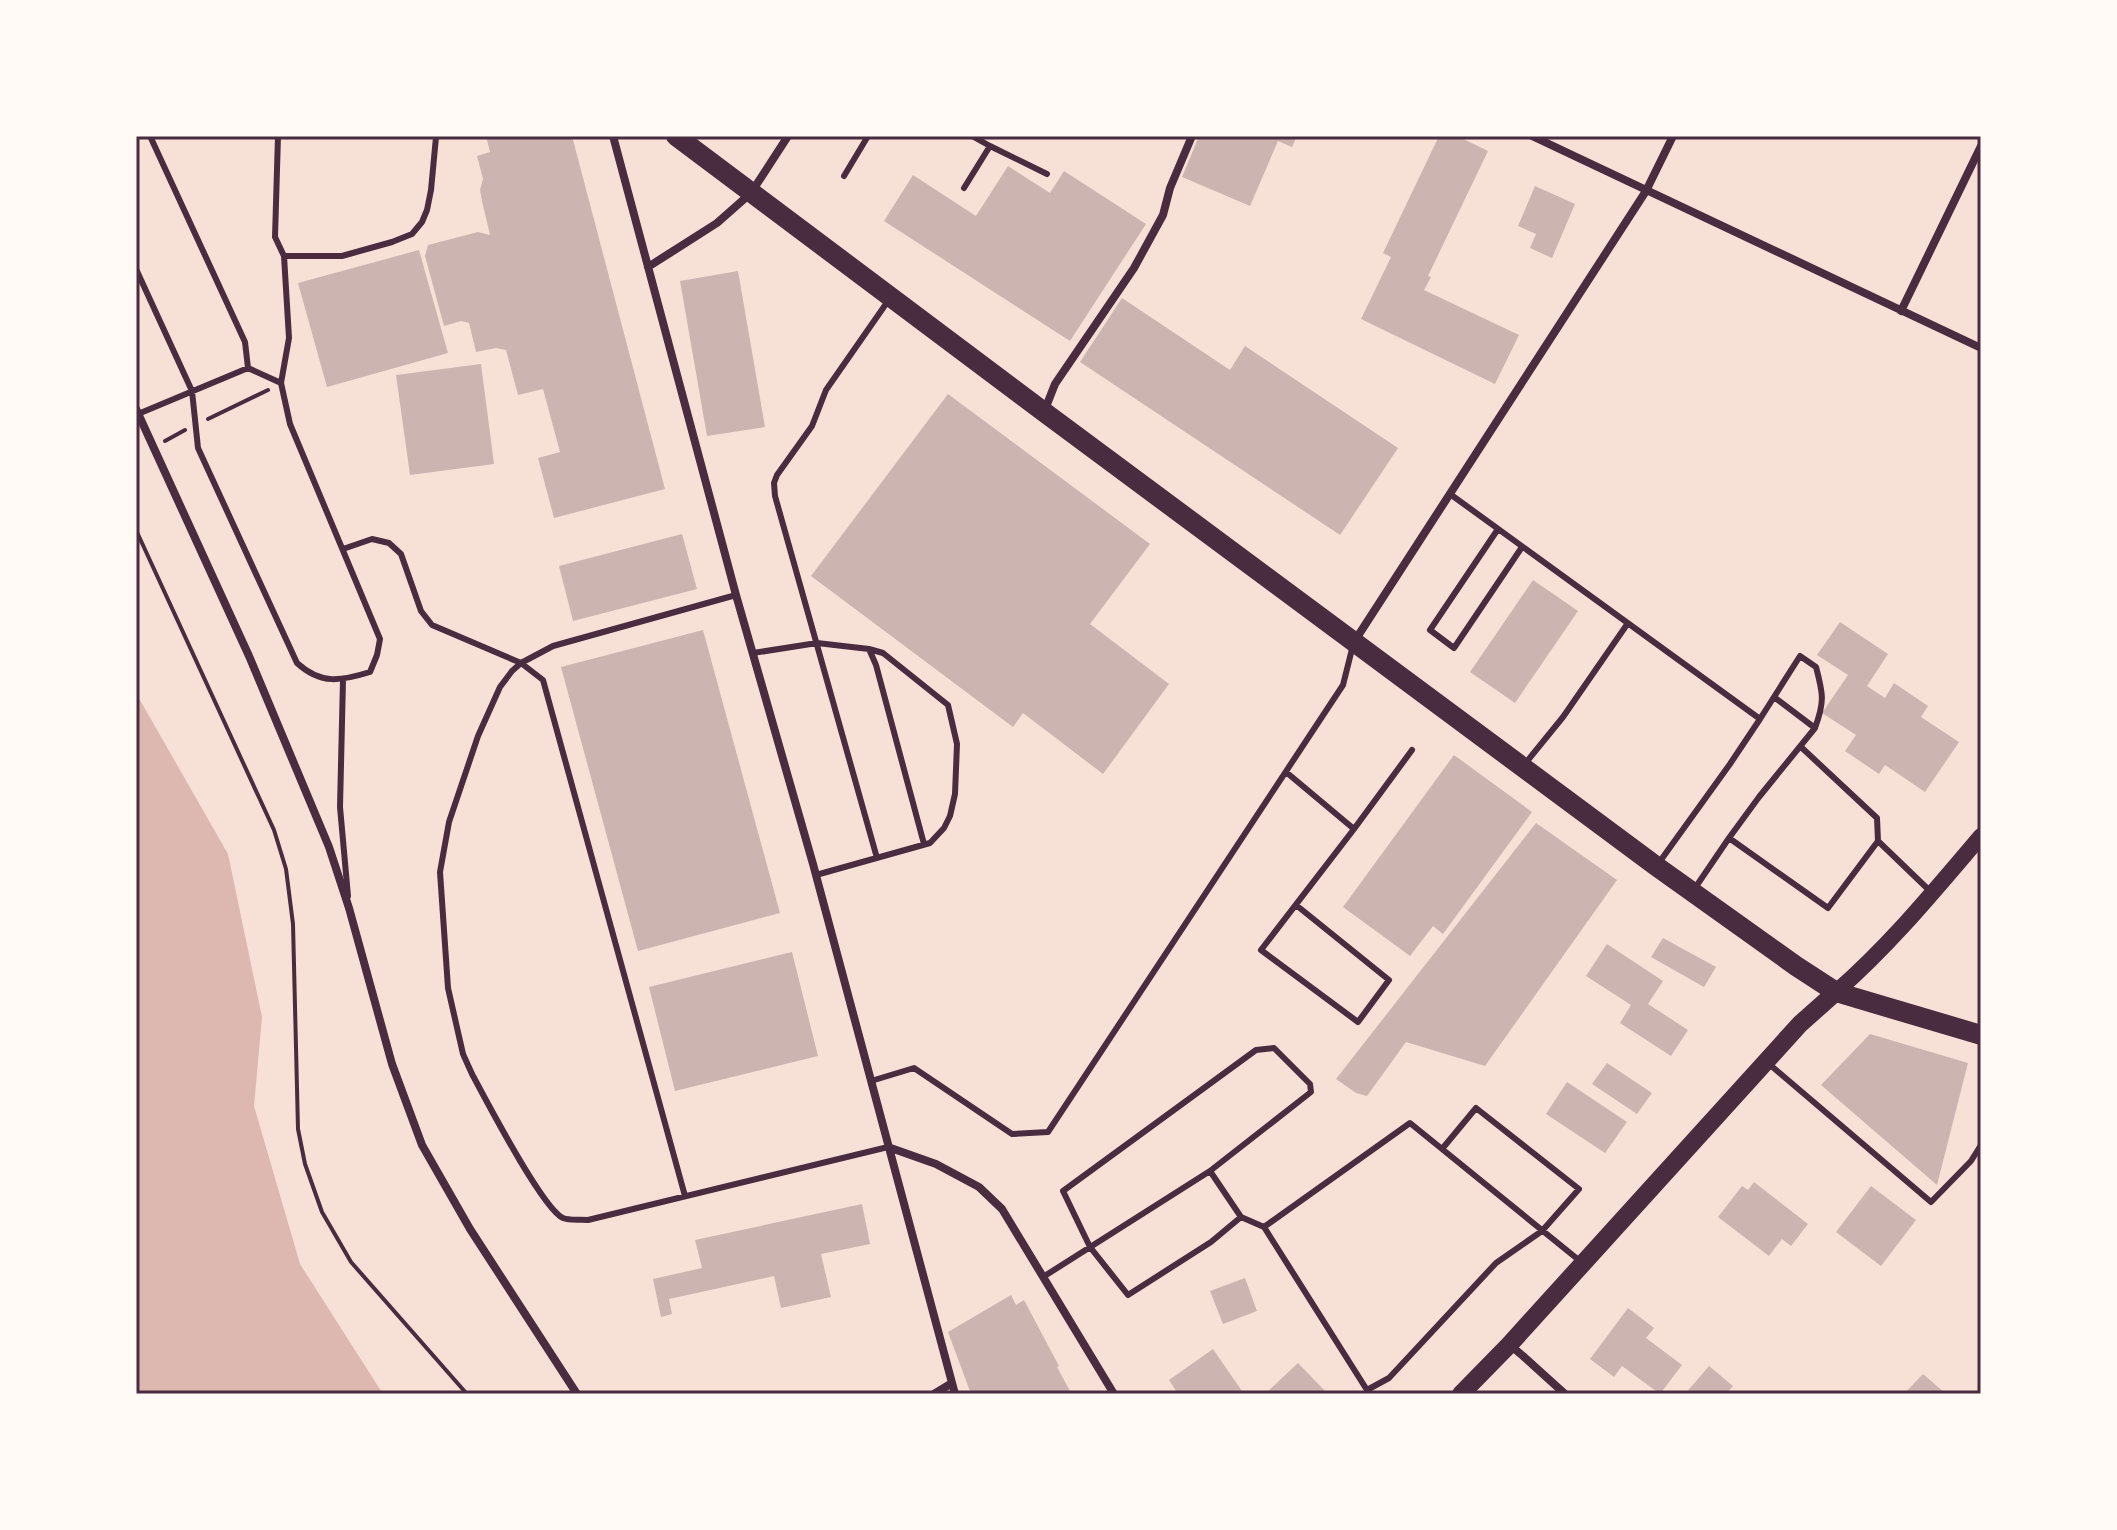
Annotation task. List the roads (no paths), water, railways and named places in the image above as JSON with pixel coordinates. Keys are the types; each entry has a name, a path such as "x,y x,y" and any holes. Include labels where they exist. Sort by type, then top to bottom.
{"highway":[{"path":"676,136 1656,866 1796,966 1836,992 1981,1035"}],"main road":[{"path":"1461,1394 1800,1024 1867,964 1981,836"}],"street":[{"path":"613,136 955,1394"},
{"path":"648,267 717,223 751,193 788,136"},
{"path":"1044,412 1055,384 1134,268 1163,215 1170,188 1192,136"},
{"path":"1532,136 1981,348"},
{"path":"1354,642 1646,191 1673,136"},
{"path":"1901,311 1981,146"},
{"path":"137,412 249,656 329,847 392,1064 422,1145 470,1229 577,1394"},
{"path":"888,1147 936,1164 979,1187 1002,1209 1114,1394"},
{"path":"1509,1345 1565,1394"},
{"path":"934,1394 952,1383"}],"lane":[{"path":"150,136 245,342 248,368"},
{"path":"136,269 192,391 198,448 297,663 306,672 343,680 370,672 380,639 290,424 281,383 289,338 284,256 275,237 278,136"},
{"path":"844,176 868,136"},
{"path":"972,136 1047,174"},
{"path":"284,256 342,256 412,234 427,210 436,137"},
{"path":"964,188 990,146"},
{"path":"877,858 775,496 774,483 812,426 826,390 890,298"},
{"path":"137,412 248,368 281,383"},
{"path":"1450,494 1760,719"},
{"path":"1498,529 1430,630 1454,648 1522,547"},
{"path":"343,549 372,539 389,543 401,554 421,611 432,625 521,663 543,680 685,1196"},
{"path":"736,595 553,646 521,663 500,687 478,736 449,822 440,872 448,988 463,1054 479,1088 542,1196 561,1217 588,1220 888,1147"},
{"path":"1523,766 1563,717 1628,623"},
{"path":"871,1081 914,1068 1012,1134 1048,1132 1343,685 1354,642"},
{"path":"753,653 817,643 869,649 883,653 948,705 957,744 955,794 950,816 938,836 930,843 816,875"},
{"path":"869,649 924,844"},
{"path":"1656,866 1730,764 1800,656 1816,667 1822,689 1823,707 1815,728 1759,797 1693,891"},
{"path":"343,680 340,807 349,908"},
{"path":"1774,697 1815,728"},
{"path":"1729,838 1828,908 1878,841 1877,818 1801,747"},
{"path":"1296,905 1389,980 1358,1022 1261,950 1412,750"},
{"path":"1286,772 1354,829"},
{"path":"1878,841 1932,893"},
{"path":"1043,1277 1090,1247 1210,1171 1311,1092 1310,1084 1274,1048 1256,1050 1063,1191 1090,1247 1128,1295 1211,1242 1241,1217"},
{"path":"1766,1061 1931,1202 1971,1161 1981,1145"},
{"path":"1210,1171 1241,1217 1264,1227 1367,1392 1389,1378 1496,1263 1542,1231 1579,1189 1476,1108 1442,1149"},
{"path":"1264,1227 1410,1123 1583,1264"}]}
